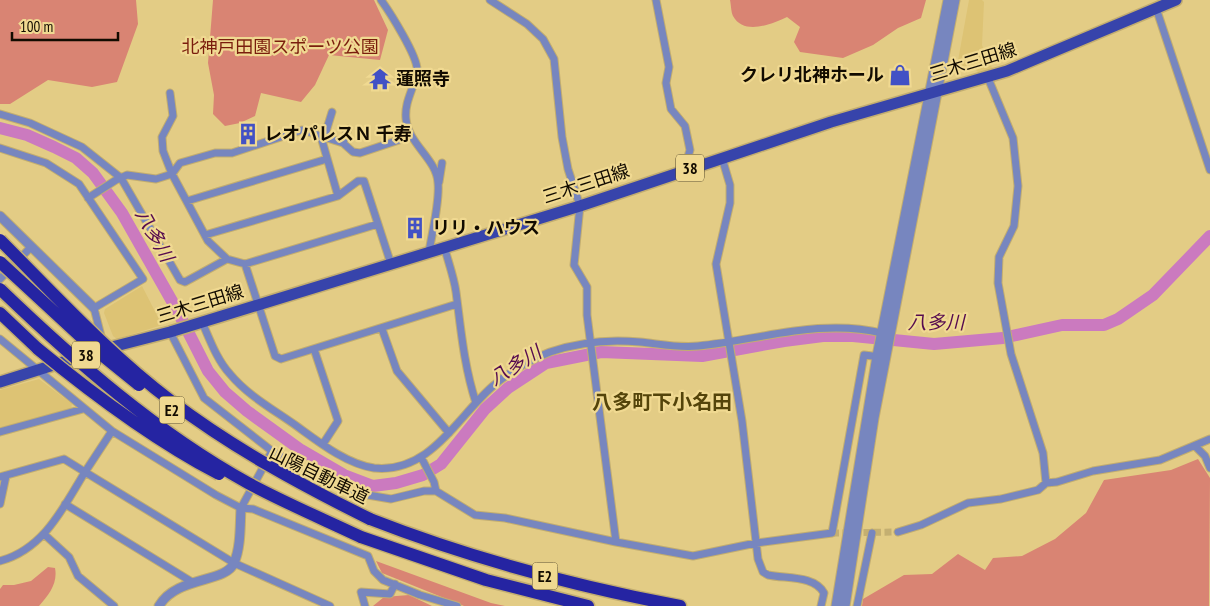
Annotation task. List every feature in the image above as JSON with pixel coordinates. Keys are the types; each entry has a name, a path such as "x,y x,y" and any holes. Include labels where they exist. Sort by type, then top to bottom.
{"highway":[{"path":"0,240 114,353 171,401 247,454 370,519"},
{"name":"山陽自動車道","path":"0,262 92,347 168,407 214,438 284,479 370,519 412,536 548,577 680,606"},
{"name":"E2","path":"0,290 85,366 182,441 247,482 361,537"},
{"name":"E2","path":"0,313 38,349 106,404 198,463 279,504 407,554 486,580 588,606"},
{"path":"0,317 38,349"}],"main road":[{"name":"三木三田線","path":"0,382 104,349 172,332 444,246 580,206 831,122 988,78 1036,60 1176,0"}],"street":[{"path":"380,0 392,15 414,57 418,69 406,104 406,120 411,136 429,162 439,182"},
{"path":"490,0 527,24 538,34 543,39 554,60 562,137 568,169 580,206 574,265 587,287 594,368 616,542"},
{"path":"656,0 669,66 666,82 671,109 685,126 690,150 684,170"},
{"path":"836,606 882,358 892,333 948,0"},
{"path":"845,606 873,427 882,358 882,333 933,93 955,0"},
{"path":"1156,8 1210,170"},
{"path":"988,78 1013,138 1018,176 1017,210 1014,226 999,257 998,283 1012,354 1043,452 1046,483"},
{"path":"170,93 174,116 162,137 161,143 172,174 205,236 227,258 245,264 378,224"},
{"path":"332,112 323,137 338,196"},
{"path":"0,114 30,123 82,147 118,179 180,280 185,282 227,258"},
{"path":"343,143 348,128"},
{"path":"91,196 127,175 156,179 172,174 180,163 215,153 232,152 302,130 343,143 353,152 360,153 411,136"},
{"path":"0,148 46,163 79,184 91,196 143,279 94,308"},
{"path":"187,201 327,158"},
{"path":"722,158 730,184 730,203 716,264 742,421 756,543 763,572 768,575 818,584 824,593 821,606"},
{"path":"429,252 442,163"},
{"path":"205,236 338,196 358,181 364,181 390,264"},
{"path":"0,216 94,308 104,349"},
{"path":"444,246 457,304 462,350 468,379 476,403"},
{"path":"0,279 31,247"},
{"path":"245,264 275,356 281,359 457,304"},
{"path":"200,323 230,374 255,396 323,444 344,456 374,468 393,467 421,457 438,446 493,386 532,360 567,347 592,342 639,342 678,347 812,328 858,328 882,333"},
{"path":"382,329 397,371 449,433"},
{"path":"172,332 204,398 272,452 331,483 374,498 391,499 424,490 436,491 475,515 505,518 616,542 693,556 756,543 832,533 864,355 882,358"},
{"path":"0,339 37,371 112,430 241,508 254,509 368,556 374,571 383,580 420,595 457,606"},
{"path":"314,349 338,421 323,444"},
{"path":"0,432 84,409"},
{"path":"0,561 16,556 45,535 112,430"},
{"path":"898,532 921,525 968,503 1001,499 1038,490 1046,483 1093,471 1160,460 1210,439"},
{"path":"1195,446 1205,456 1210,468"},
{"path":"159,606 172,591 192,582 228,572 234,564 241,508 272,452"},
{"path":"421,457 434,482 436,491"},
{"path":"0,504 3,476 64,459 234,564 330,606"},
{"path":"66,504 192,582"},
{"path":"857,606 872,533"},
{"path":"45,535 69,557 78,576 114,606"},
{"path":"365,606 361,592 390,594 395,584"}],"shaded area":[{"path":"969,0 982,0 984,2 982,45 989,64 993,68 979,73 972,66 957,66"},
{"path":"142,286 162,325 117,339 113,336 104,313 105,309"},
{"path":"39,379 72,404 71,409 0,429 0,390"}],"green space":[{"name":"北神戸田園スポーツ公園","path":"0,0 136,0 138,24 117,82 92,87 48,80 10,104 0,104"},
{"name":"北神戸田園スポーツ公園","path":"213,0 374,0 388,30 380,60 329,55 315,85 301,102 261,93 255,116 240,123 225,126 213,114 214,95 208,63"},
{"path":"730,0 926,0 921,18 898,28 873,45 843,58 800,52 794,42 800,27 787,17 758,27 744,26 733,16"},
{"path":"1198,459 1210,478 1209,606 862,606 863,599 904,575 932,574 958,554 985,570 993,558 1022,556 1055,539 1086,513 1104,480 1171,470"},
{"path":"376,561 491,603 505,606 464,606 382,573"},
{"path":"48,567 55,568 54,584 39,606 0,606 0,589 3,585 14,585 31,581"},
{"path":"409,595 432,606 373,606 384,597"}],"waterway":[{"name":"八多川","path":"0,128 27,135 54,147 76,158 93,173 122,213 177,310 208,371 225,392 247,411 301,450 344,475 373,486 396,483 423,475 441,464 485,409 508,388 546,363 601,352 702,356 823,336 853,336 934,344 1003,338 1062,325 1104,325 1118,319 1153,295 1210,236"}],"tunnel":[{"path":"832,533 898,532"}],"place":[{"name":"クレリ北神ホール","path":"900,75"},
{"name":"蓮照寺","path":"380,79"},
{"name":"レオパレスＮ 千寿","path":"248,134"},
{"name":"リリ・ハウス","path":"415,228"}],"district":[{"name":"八多町下小名田","path":"662,402"}]}
